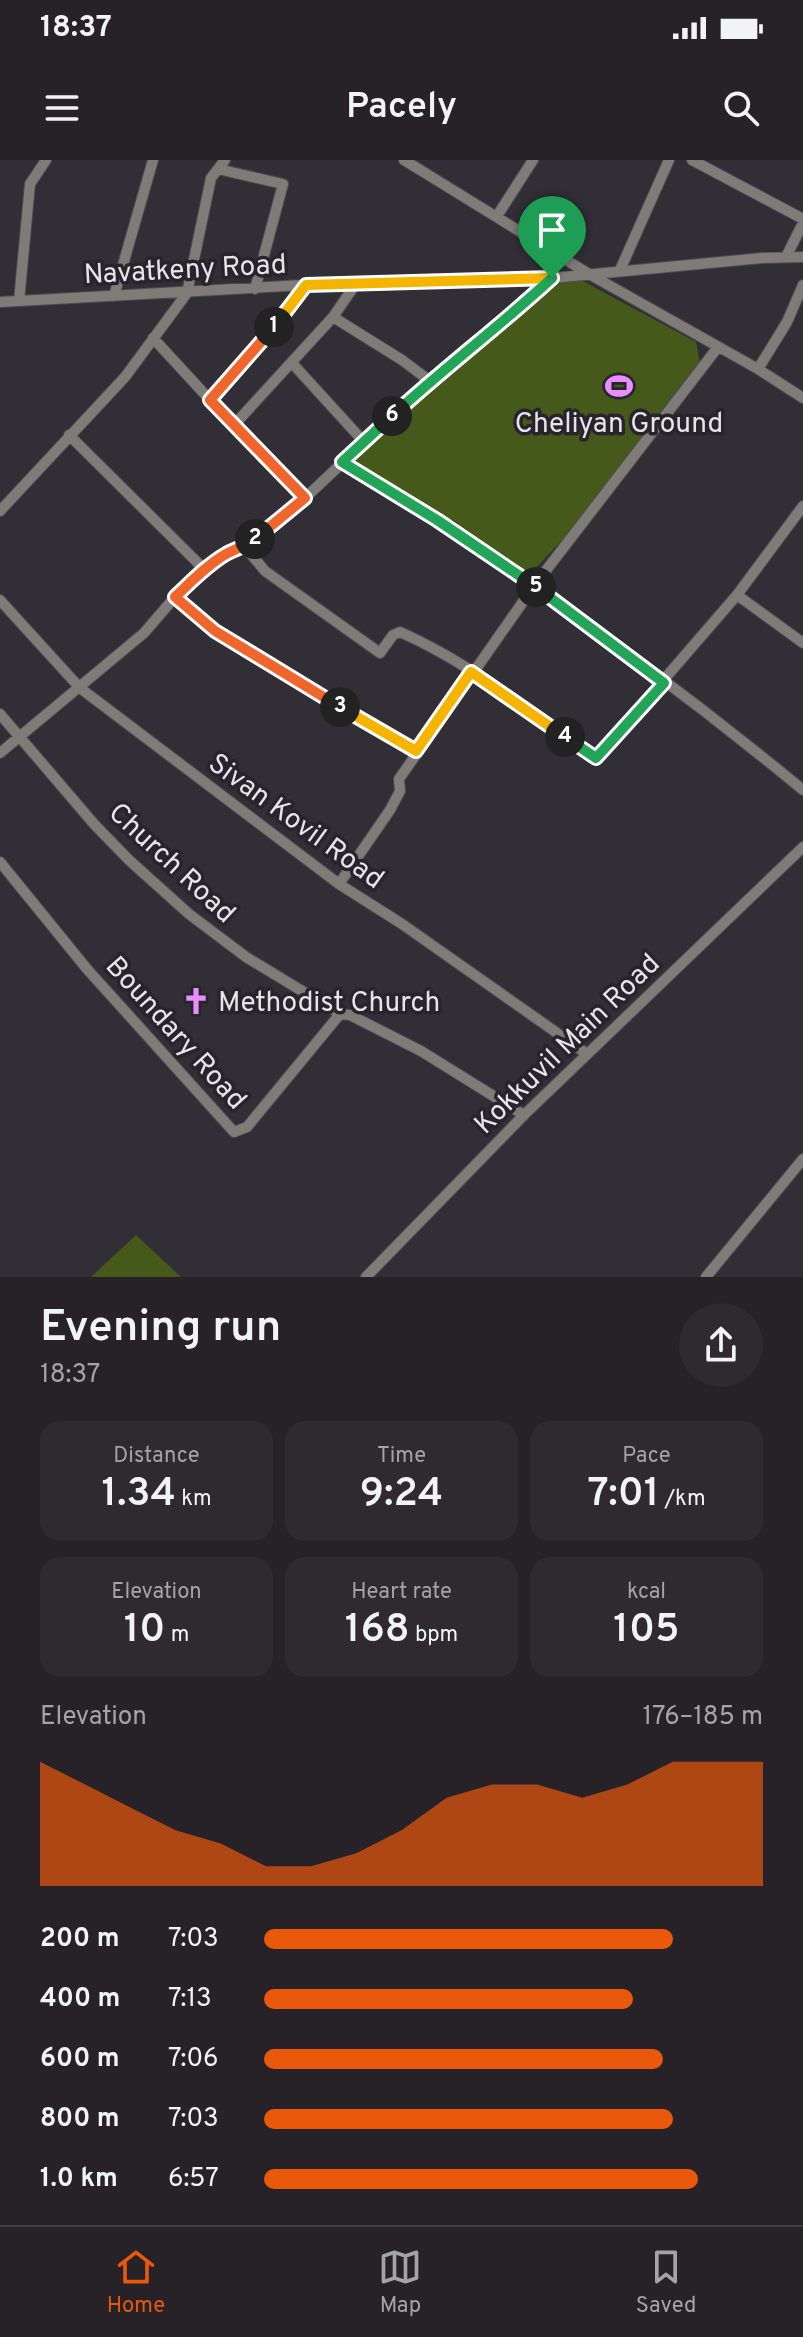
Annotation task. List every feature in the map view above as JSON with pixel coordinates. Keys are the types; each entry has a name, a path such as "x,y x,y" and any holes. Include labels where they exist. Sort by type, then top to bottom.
{"street":[{"path":"19,301 30,184 46,160"},
{"path":"114,296 153,160"},
{"path":"404,160 589,274 758,369 803,398"},
{"path":"497,216 533,160"},
{"path":"620,270 669,160"},
{"path":"692,160 803,221 786,257"},
{"path":"0,511 125,377 187,293 211,178 222,165 283,184 255,289"},
{"name":"Navatkeny Road","path":"0,302 357,282 552,278 803,257"},
{"path":"0,753 144,633 204,569 227,553 245,547 305,498 430,381 504,323 552,278"},
{"path":"234,425 333,317 357,282"},
{"path":"210,400 261,343 306,285"},
{"path":"758,369 787,322 803,285"},
{"path":"333,317 430,381"},
{"path":"153,338 305,498"},
{"path":"339,884 390,810 400,791 399,779 416,751 471,672 718,347"},
{"path":"292,363 364,442"},
{"path":"69,435 204,569"},
{"path":"342,462 437,520 534,586 803,790"},
{"path":"245,547 265,571 380,653 393,635 400,632 471,672 596,758 737,595 803,506"},
{"path":"737,595 803,643"},
{"path":"175,597 215,631 416,751"},
{"name":"Sivan Kovil Road","path":"0,600 80,688 339,884 402,924 587,1054"},
{"name":"Church Road","path":"0,714 120,851 189,914 246,957 340,1014"},
{"name":"Kokkuvil Main Road","path":"366,1277 524,1115 803,847"},
{"name":"Boundary Road","path":"0,862 105,990 234,1132 247,1127 340,1014"},
{"path":"340,1014 350,1015 421,1051 524,1115"},
{"path":"706,1277 803,1159"}],"green space":[{"path":"579,279 696,342 700,363 626,471 522,583 456,522 399,495 353,464 416,403 559,280"},
{"path":"136,1235 181,1277 91,1277"}],"place":[{"name":"Cheliyan Ground","path":"619,386"},
{"name":"Methodist Church","path":"196,1001"}],"route":[{"path":"552,278 504,323 422,388 342,462 437,520 534,586 664,683 596,758 471,672 416,751 215,631 175,597 204,569 227,553 245,547 305,498 210,400 261,343 306,285 552,278"}]}
